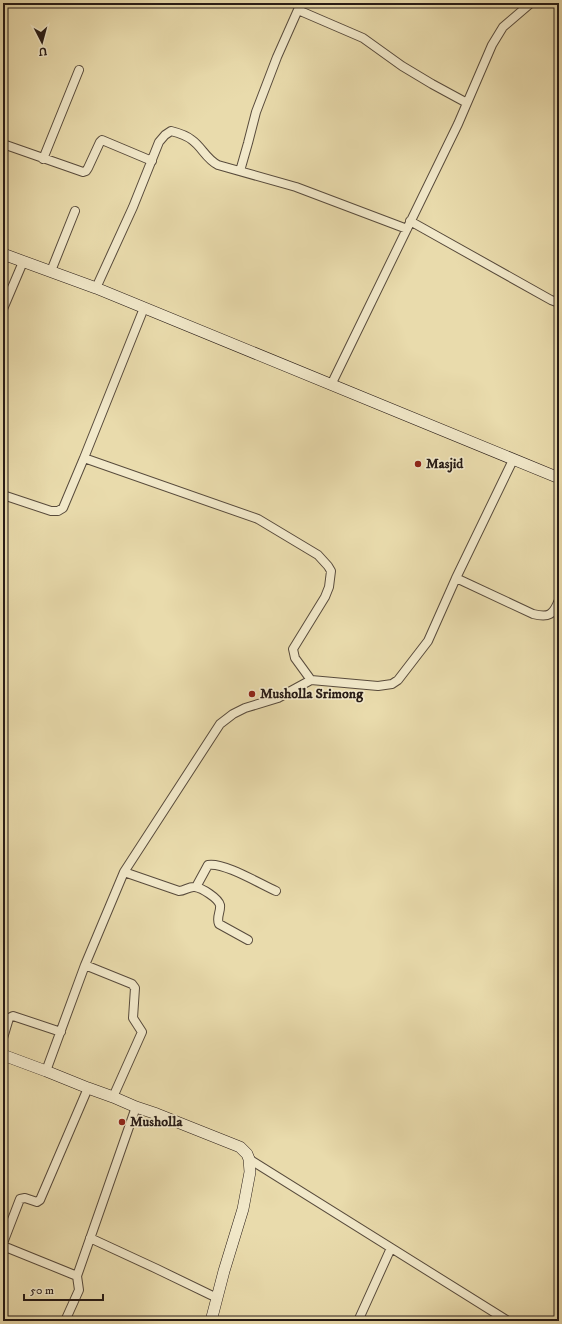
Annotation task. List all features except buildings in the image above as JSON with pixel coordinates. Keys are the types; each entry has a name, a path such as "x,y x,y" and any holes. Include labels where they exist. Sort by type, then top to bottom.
{"street":[{"path":"331,385 458,124 492,45 503,28 531,3"},
{"path":"240,170 256,112 277,57 300,7 363,38 402,66 467,103"},
{"path":"44,159 79,70"},
{"path":"96,288 133,207 160,142 165,135 171,131 181,133 192,139 212,162 218,165 296,187 409,225 559,303"},
{"path":"3,144 85,172 102,140 152,161"},
{"path":"51,271 75,211"},
{"path":"3,254 96,288 559,478"},
{"path":"3,309 23,262"},
{"path":"3,495 50,511 61,510 63,508 144,308"},
{"path":"84,458 258,519 318,555 331,571 329,587 326,597 293,649 295,658 311,680"},
{"path":"46,1071 85,965 124,872 220,724 233,714 245,708 278,698 311,680 378,686 392,684 398,680 428,641 456,578 513,460"},
{"path":"456,578 533,614 542,616 546,616 554,612 559,600"},
{"path":"196,887 208,865 213,865 224,867 276,891"},
{"path":"124,872 179,891 196,887 215,897 219,902 220,907 217,916 219,924 248,940"},
{"path":"85,965 132,984 135,988 133,1018 142,1032 113,1097"},
{"path":"3,1038 9,1018 13,1016 61,1032"},
{"path":"3,1056 46,1071 240,1147 247,1154 250,1172 242,1210 211,1321"},
{"path":"77,1276 3,1245 20,1199 24,1198 36,1202 40,1200 88,1088"},
{"path":"65,1321 79,1290 77,1276 136,1107"},
{"path":"249,1159 508,1321"},
{"path":"90,1238 217,1298"},
{"path":"358,1321 391,1248"}],"place":[{"name":"Masjid","path":"418,464"},
{"name":"Musholla Srimong","path":"252,694"},
{"name":"Musholla","path":"122,1122"}]}
